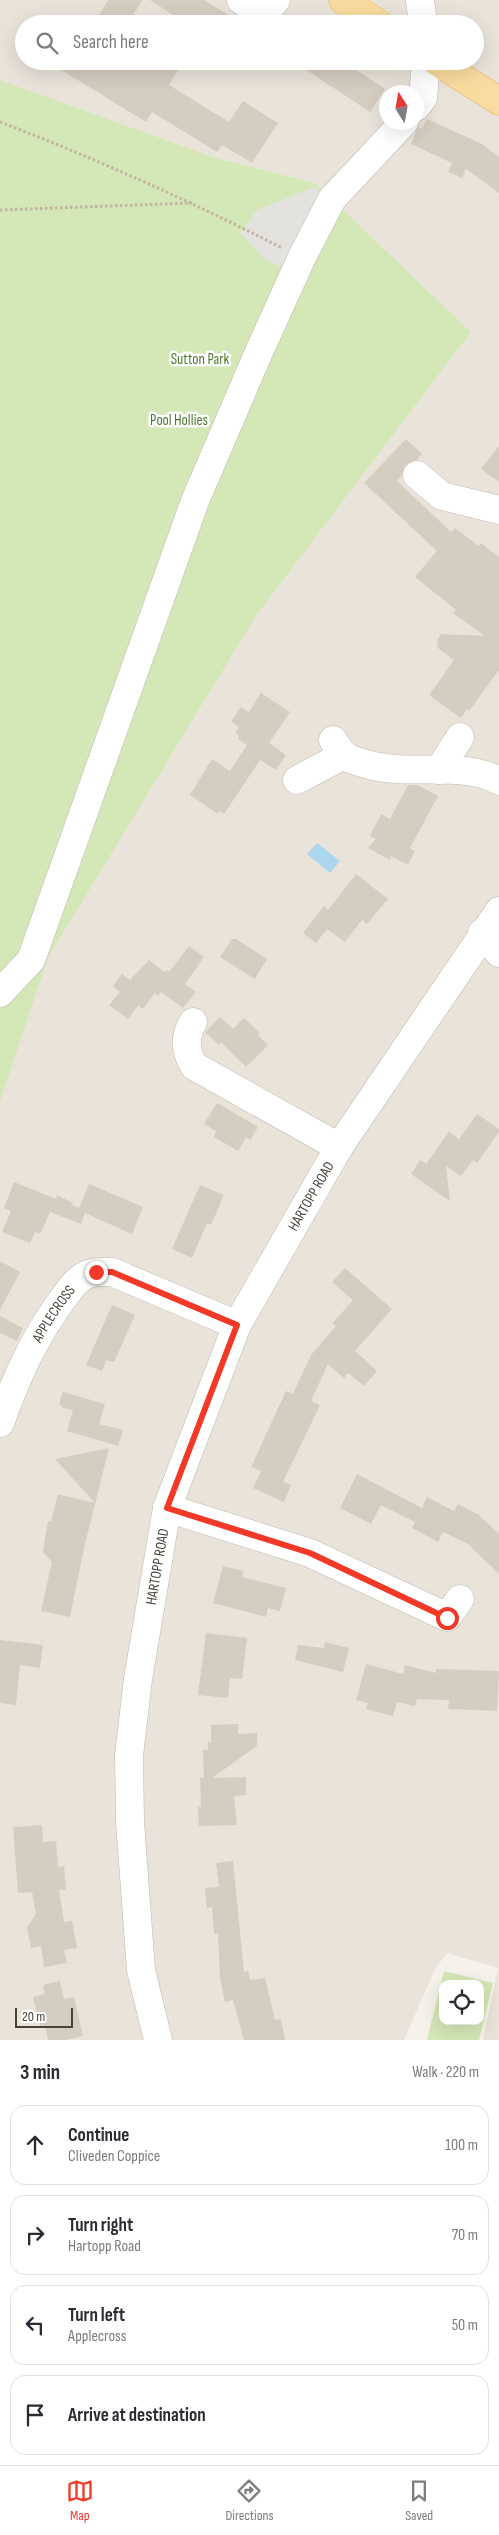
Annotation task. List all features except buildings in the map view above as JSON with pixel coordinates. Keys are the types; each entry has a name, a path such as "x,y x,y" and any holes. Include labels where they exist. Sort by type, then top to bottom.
{"main road":[{"path":"343,0 366,15"},
{"path":"450,70 499,101"}],"street":[{"path":"241,0 256,10 265,12 276,0"},
{"path":"420,0 422,15"},
{"path":"424,86 425,70"},
{"path":"295,254 332,199 397,130"},
{"path":"0,993 31,960 195,501 295,254 301,222"},
{"path":"417,475 442,496 499,510"},
{"path":"439,770 460,737"},
{"path":"297,780 338,748 377,768 397,771 439,770 483,774 499,780"},
{"name":"HARTOPP ROAD","path":"158,2040 141,1970 130,1822 129,1755 138,1679 167,1508 237,1325 339,1147 491,943 499,911"},
{"path":"193,1022 186,1035 186,1054 194,1066 339,1147"},
{"name":"APPLECROSS","path":"0,1423 24,1361 43,1326 77,1281 86,1275 96,1272 112,1272 237,1325"},
{"path":"167,1508 310,1553 447,1618 460,1598"}],"path":[{"path":"0,122 60,145 194,203 295,254"},
{"path":"0,210 194,203"}],"shaded area":[{"path":"0,0 499,0 499,2040 483,2040 498,1968 447,1953 435,1969 404,2040 0,2040 0,1102 48,958 256,616 471,332 315,183 216,158 0,80"},
{"path":"314,187 333,203 299,273 265,260 240,233 257,210"}],"green space":[{"name":"Pool Hollies","path":"0,80 216,158 315,183 471,332 256,616 48,958 0,1102"},
{"path":"444,1971 481,1980 442,1980"},
{"path":"484,1981 493,1983 484,2020"},
{"path":"439,1991 439,2025 483,2025 479,2040 427,2040"}],"water":[{"path":"317,843 340,861 330,873 307,854"}],"route":[{"path":"96,1272 112,1272 237,1325 167,1508 310,1553 447,1618"}],"park label":[{"name":"Sutton Park","path":"200,359"}]}
